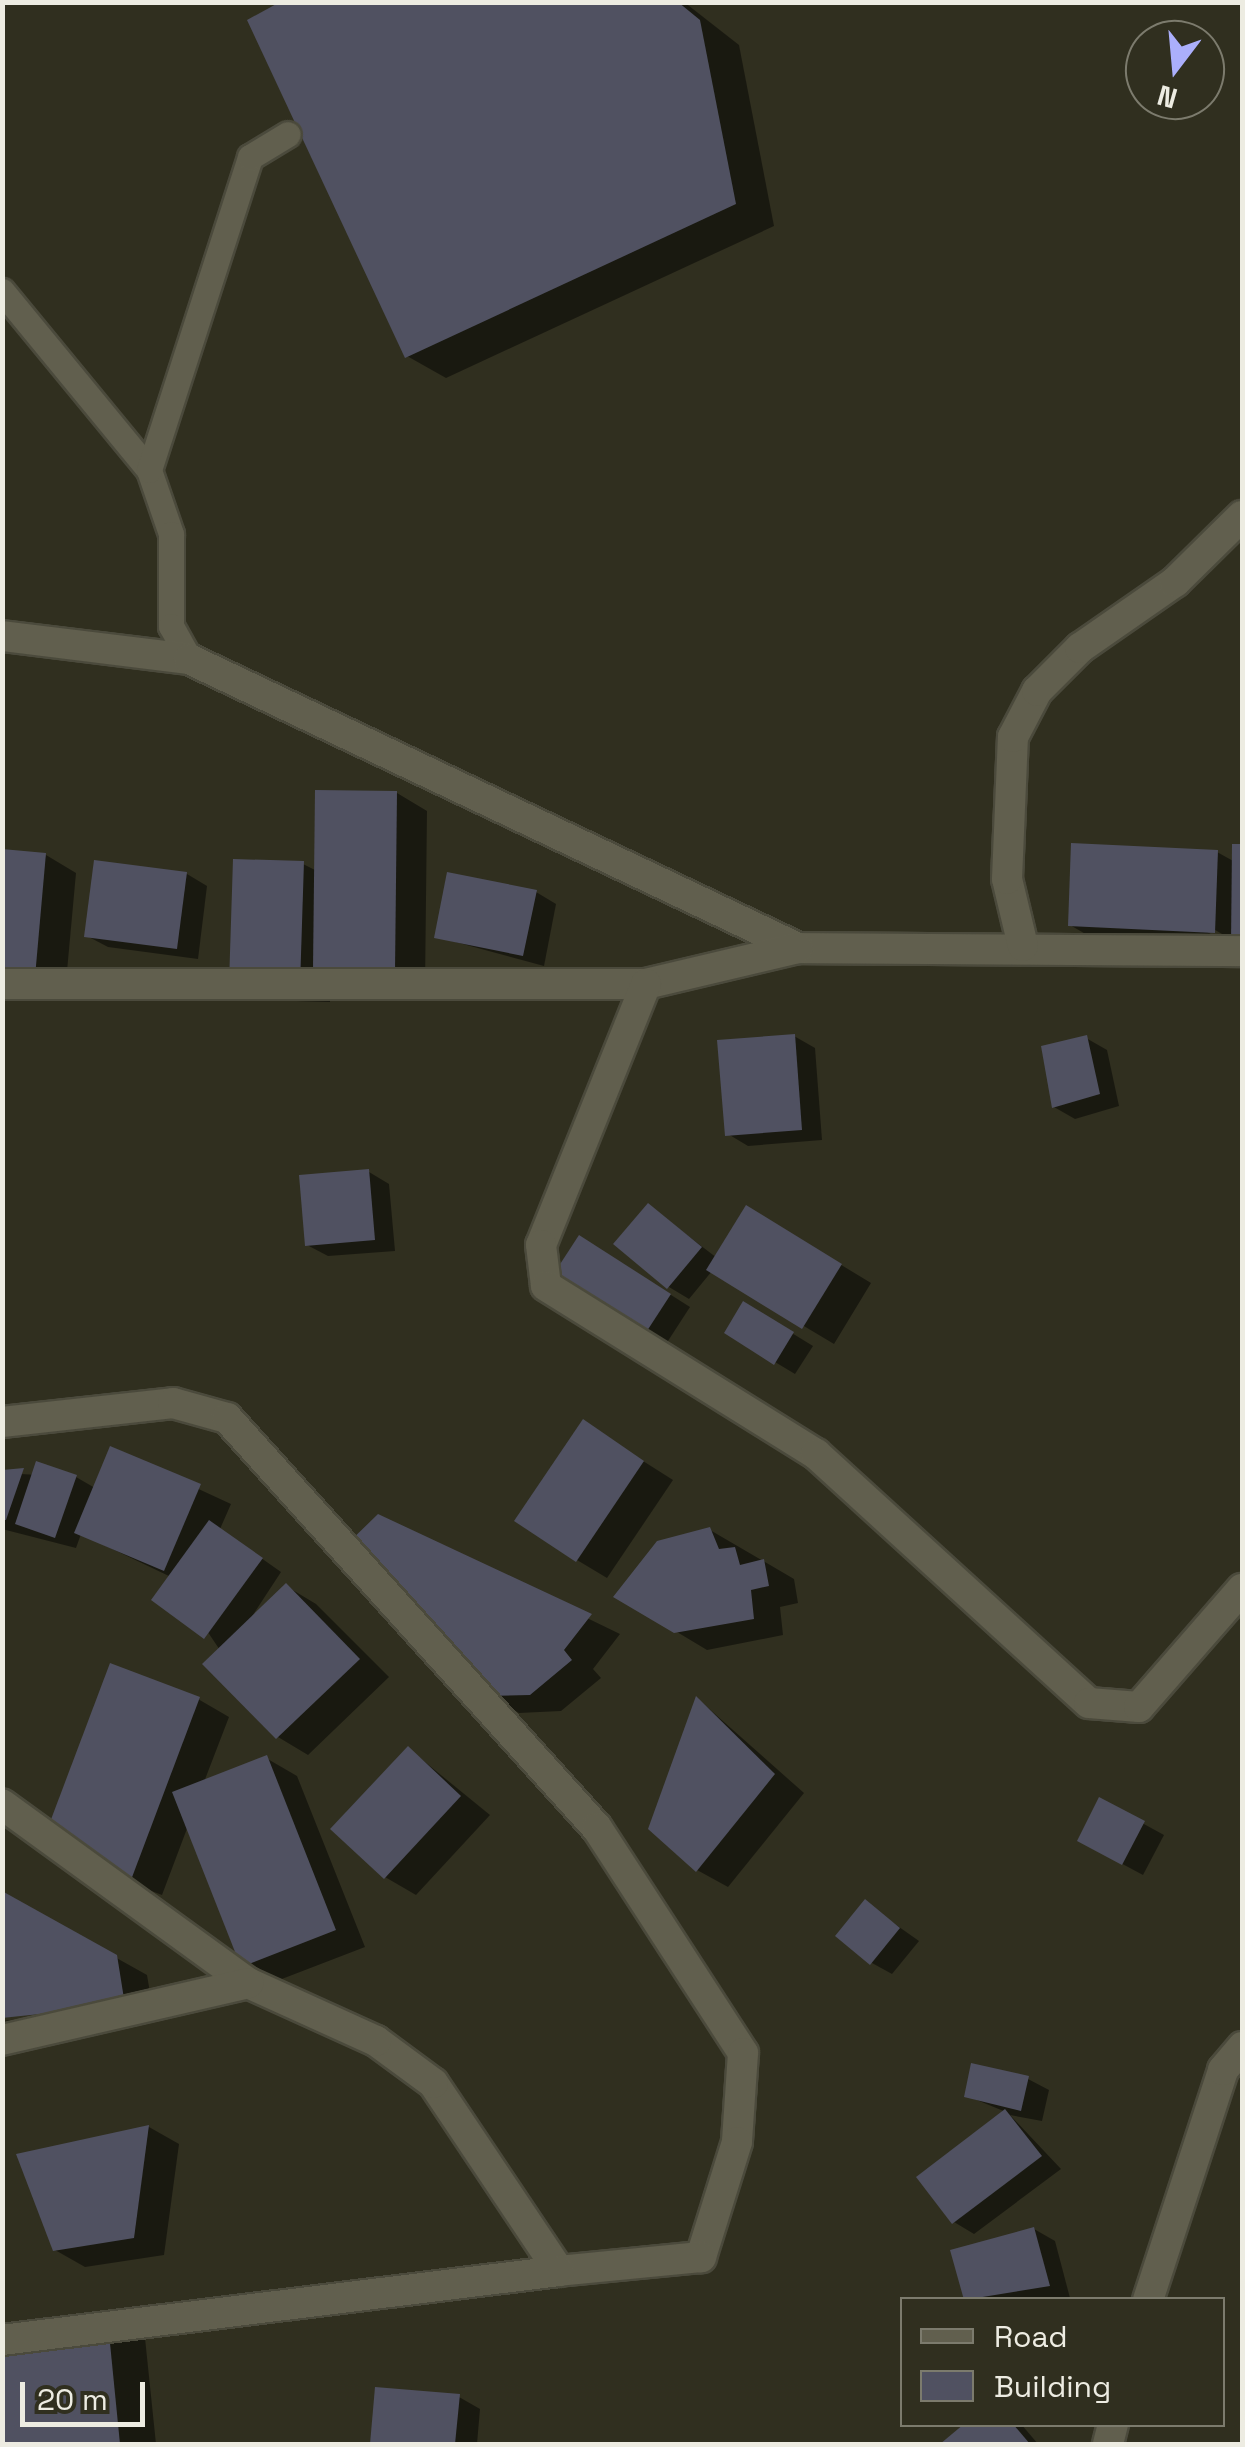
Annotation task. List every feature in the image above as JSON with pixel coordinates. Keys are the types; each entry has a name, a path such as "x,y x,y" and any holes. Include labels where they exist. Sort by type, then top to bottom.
{"street":[{"path":"1023,946 1007,879 1013,736 1037,691 1080,648 1175,582 1242,516"},
{"path":"2,636 189,659 798,948"},
{"path":"2,984 646,984 798,948 1023,946 1242,950"},
{"path":"646,984 540,1245 546,1286 816,1454 1090,1703 1139,1707 1242,1589"},
{"path":"2,1422 173,1403 227,1418 597,1828 675,1937 743,2053 737,2142 701,2256 2,2340"},
{"path":"2,1804 248,1983 376,2042 433,2083 559,2271"},
{"path":"2,2040 248,1983"},
{"path":"1149,2297 1223,2070 1242,2047"}],"lane":[{"path":"149,470 250,157 288,134"},
{"path":"2,290 149,470 171,534 171,626 189,659"}],"building":[{"path":"280,2 678,2 700,20 736,204 405,358 247,20"},
{"path":"315,790 397,791 395,971 313,969"},
{"path":"1071,843 1218,850 1215,933 1068,926"},
{"path":"1232,844 1242,844 1242,944 1231,944"},
{"path":"2,849 46,853 35,977 2,974"},
{"path":"233,859 304,861 300,986 229,984"},
{"path":"94,860 187,872 177,949 84,937"},
{"path":"447,872 537,890 523,956 434,938"},
{"path":"795,1034 802,1130 725,1136 717,1040"},
{"path":"1087,1035 1100,1094 1052,1108 1041,1046"},
{"path":"369,1169 375,1240 305,1246 299,1175"},
{"path":"648,1203 702,1247 667,1289 613,1244"},
{"path":"746,1205 842,1264 802,1329 706,1270"},
{"path":"579,1235 671,1294 645,1334 553,1275"},
{"path":"743,1301 794,1332 774,1365 724,1333"},
{"path":"583,1419 644,1461 576,1562 514,1521"},
{"path":"110,1446 201,1484 164,1571 74,1533"},
{"path":"36,1461 77,1475 55,1538 15,1524"},
{"path":"24,1468 6,1520 2,1520 2,1470"},
{"path":"378,1514 592,1614 564,1650 572,1660 530,1695 486,1696 340,1551"},
{"path":"209,1520 263,1558 204,1639 151,1600"},
{"path":"710,1527 719,1549 735,1547 740,1565 764,1559 769,1586 751,1590 754,1619 674,1633 613,1597 657,1541"},
{"path":"286,1583 360,1659 276,1739 202,1664"},
{"path":"110,1663 200,1697 131,1880 41,1846"},
{"path":"696,1696 775,1774 696,1872 648,1829"},
{"path":"408,1746 461,1796 384,1879 330,1829"},
{"path":"267,1755 336,1930 241,1967 172,1792"},
{"path":"1099,1797 1145,1821 1122,1865 1077,1841"},
{"path":"2,1891 117,1955 125,2005 2,2018"},
{"path":"865,1899 900,1928 870,1965 835,1936"},
{"path":"971,2063 1029,2076 1021,2111 964,2097"},
{"path":"1005,2109 1042,2156 952,2224 916,2177"},
{"path":"149,2125 134,2238 53,2251 16,2154"},
{"path":"1034,2227 1050,2286 963,2297 950,2250"},
{"path":"107,2313 120,2444 2,2444 2,2323"},
{"path":"375,2387 460,2394 455,2444 370,2444"},
{"path":"960,2427 1016,2427 1030,2444 940,2444"}]}
